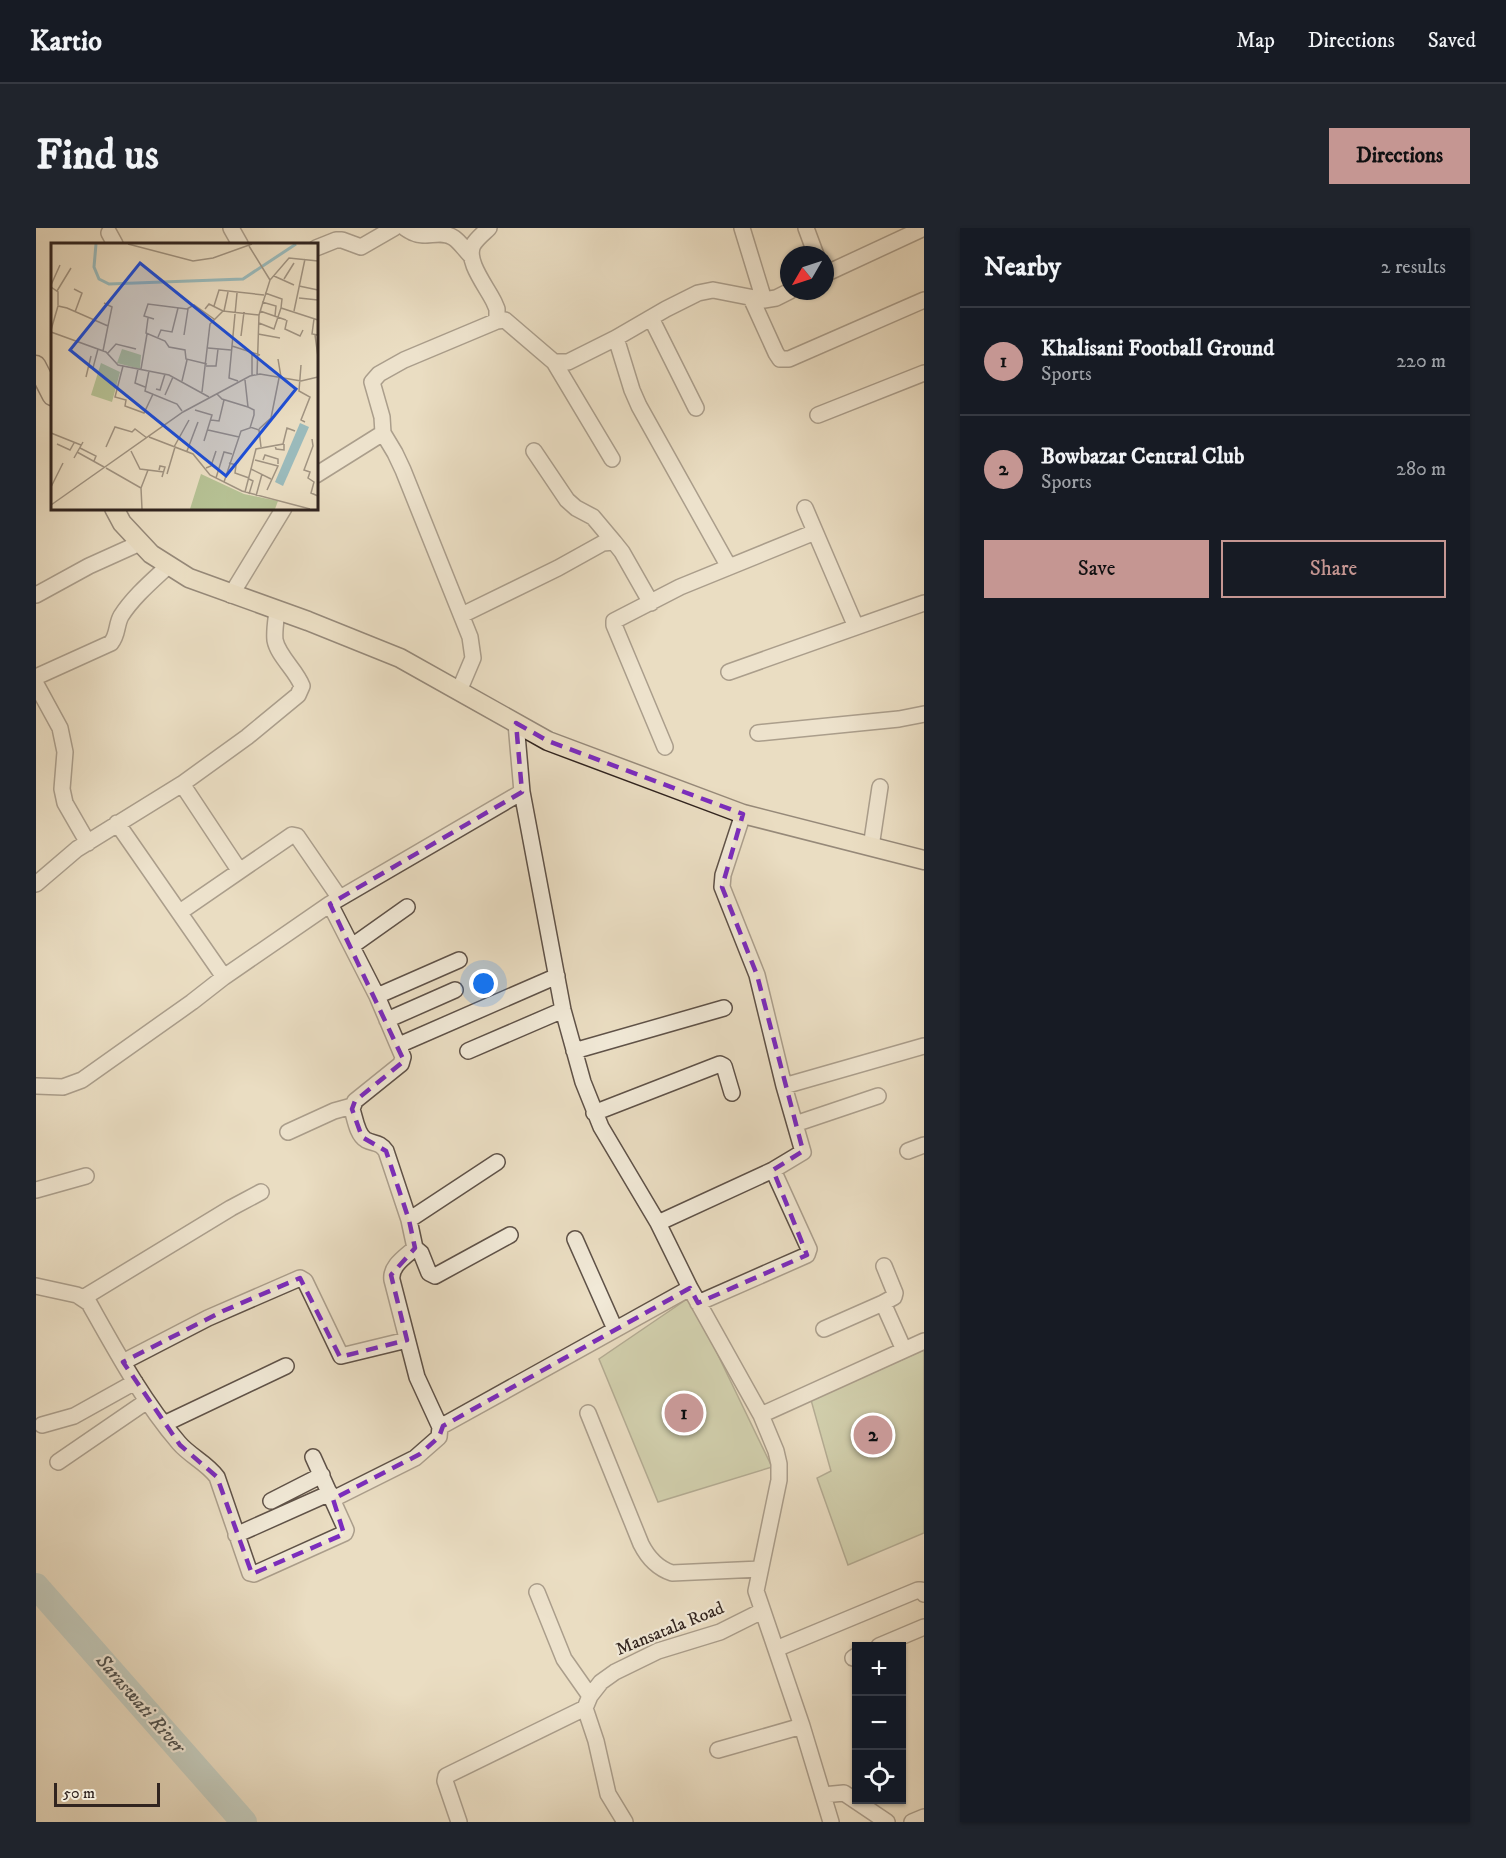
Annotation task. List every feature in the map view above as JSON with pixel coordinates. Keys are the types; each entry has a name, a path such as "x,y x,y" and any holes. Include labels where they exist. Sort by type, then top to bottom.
{"main road":[{"path":"115,510 122,523 151,554 189,578 400,658 548,741 743,814 924,860"}],"street":[{"path":"231,228 239,243"},
{"path":"318,247 336,240 361,247 393,228"},
{"path":"405,228 421,235 448,235 471,256 497,309 497,321"},
{"path":"471,256 472,248 489,228"},
{"path":"742,228 758,299 780,359 789,359 924,300"},
{"path":"806,228 813,246"},
{"path":"834,270 923,228"},
{"path":"554,362 568,362 698,293 713,290 758,299 780,296"},
{"path":"651,318 696,408"},
{"path":"459,691 473,658 470,637 399,462 382,433 382,417 372,382 379,374 404,360 497,321 505,320 554,362 612,459"},
{"path":"616,338 639,406 729,567"},
{"path":"818,415 924,373"},
{"path":"318,474 382,433"},
{"path":"534,451 567,500 593,517 622,552 651,603"},
{"path":"805,508 856,627"},
{"path":"231,595 283,510"},
{"path":"665,747 614,621 680,587 815,532"},
{"path":"462,615 558,568 603,543 614,542"},
{"path":"36,595 89,566 140,543"},
{"path":"36,677 111,643 121,616 168,566"},
{"path":"729,672 924,603"},
{"path":"36,884 77,849 182,784 247,737 298,694 302,686 298,676 277,647 275,639 277,610"},
{"path":"36,684 60,728 65,752 62,789 66,802 88,843"},
{"path":"758,733 899,719 924,714"},
{"path":"516,723 522,792 563,1010 594,1113 658,1223 690,1288 771,1436 779,1464 779,1480 756,1592 802,1726 831,1822"},
{"path":"182,784 239,870"},
{"path":"872,847 880,787"},
{"path":"36,1086 63,1087 82,1080 334,900 522,792"},
{"path":"658,1223 773,1170 803,1153 757,975 723,887 723,875 743,814"},
{"path":"117,824 224,977"},
{"path":"180,912 289,836 295,835 334,900 352,946 377,996 403,1057 401,1064 355,1101 352,1106 334,1111 288,1132"},
{"path":"352,946 407,907"},
{"path":"377,996 459,960"},
{"path":"399,1045 557,976"},
{"path":"387,1020 455,990"},
{"path":"574,1051 724,1008"},
{"path":"468,1051 563,1010"},
{"path":"784,1086 924,1046"},
{"path":"594,1113 720,1064 724,1066 732,1093"},
{"path":"795,1124 878,1096"},
{"path":"352,1106 362,1137 381,1145 386,1151 409,1220 415,1248 421,1253 429,1273 435,1276 510,1235"},
{"path":"908,1151 924,1145"},
{"path":"409,1220 497,1161"},
{"path":"698,1303 807,1255 809,1249 773,1170"},
{"path":"36,1190 86,1176"},
{"path":"83,1298 261,1192"},
{"path":"575,1239 615,1329"},
{"path":"236,1535 415,1458 439,1437 440,1427 421,1389 406,1340 391,1275 396,1266 415,1248"},
{"path":"824,1329 894,1297 895,1293 884,1266"},
{"path":"123,1362 208,1318 300,1278 305,1281 341,1356 406,1340"},
{"path":"37,1287 83,1298 89,1303 147,1401 180,1444 217,1477 250,1573 254,1574 345,1533 346,1530 313,1457"},
{"path":"440,1427 690,1288"},
{"path":"883,1303 904,1350"},
{"path":"761,1415 924,1341"},
{"path":"164,1424 286,1366"},
{"path":"42,1425 74,1416 135,1382"},
{"path":"58,1462 147,1401"},
{"path":"588,1413 641,1544 656,1565 672,1573 760,1569"},
{"path":"270,1501 322,1475"},
{"path":"776,1649 918,1590 924,1594"},
{"path":"537,1592 564,1659 588,1702 608,1794 625,1822"},
{"name":"Mansatala Road","path":"459,1822 445,1781 446,1776 588,1702 601,1682 615,1672 658,1651 720,1632 762,1611"},
{"path":"890,1642 924,1627"},
{"path":"718,1750 802,1726"},
{"path":"822,1795 844,1793 887,1822"},
{"path":"912,1822 924,1816"}],"highlighted area":[{"path":"516,723 548,741 743,814 722,887 757,975 803,1151 773,1170 807,1255 698,1303 690,1288 443,1426 439,1437 420,1454 333,1499 344,1534 252,1574 217,1477 180,1445 123,1362 223,1311 300,1278 340,1357 407,1340 391,1275 415,1248 409,1220 386,1151 362,1137 352,1109 355,1101 404,1061 330,904 522,792"}],"green space":[{"path":"690,1297 772,1467 658,1502 599,1359"},
{"path":"924,1350 924,1533 848,1565 817,1478 831,1471 811,1400"}],"waterway":[{"name":"Saraswati River","path":"36,1586 244,1822"}],"place":[{"name":"Khalisani Football Ground","path":"684,1413"},
{"name":"Bowbazar Central Club","path":"873,1435"}]}
